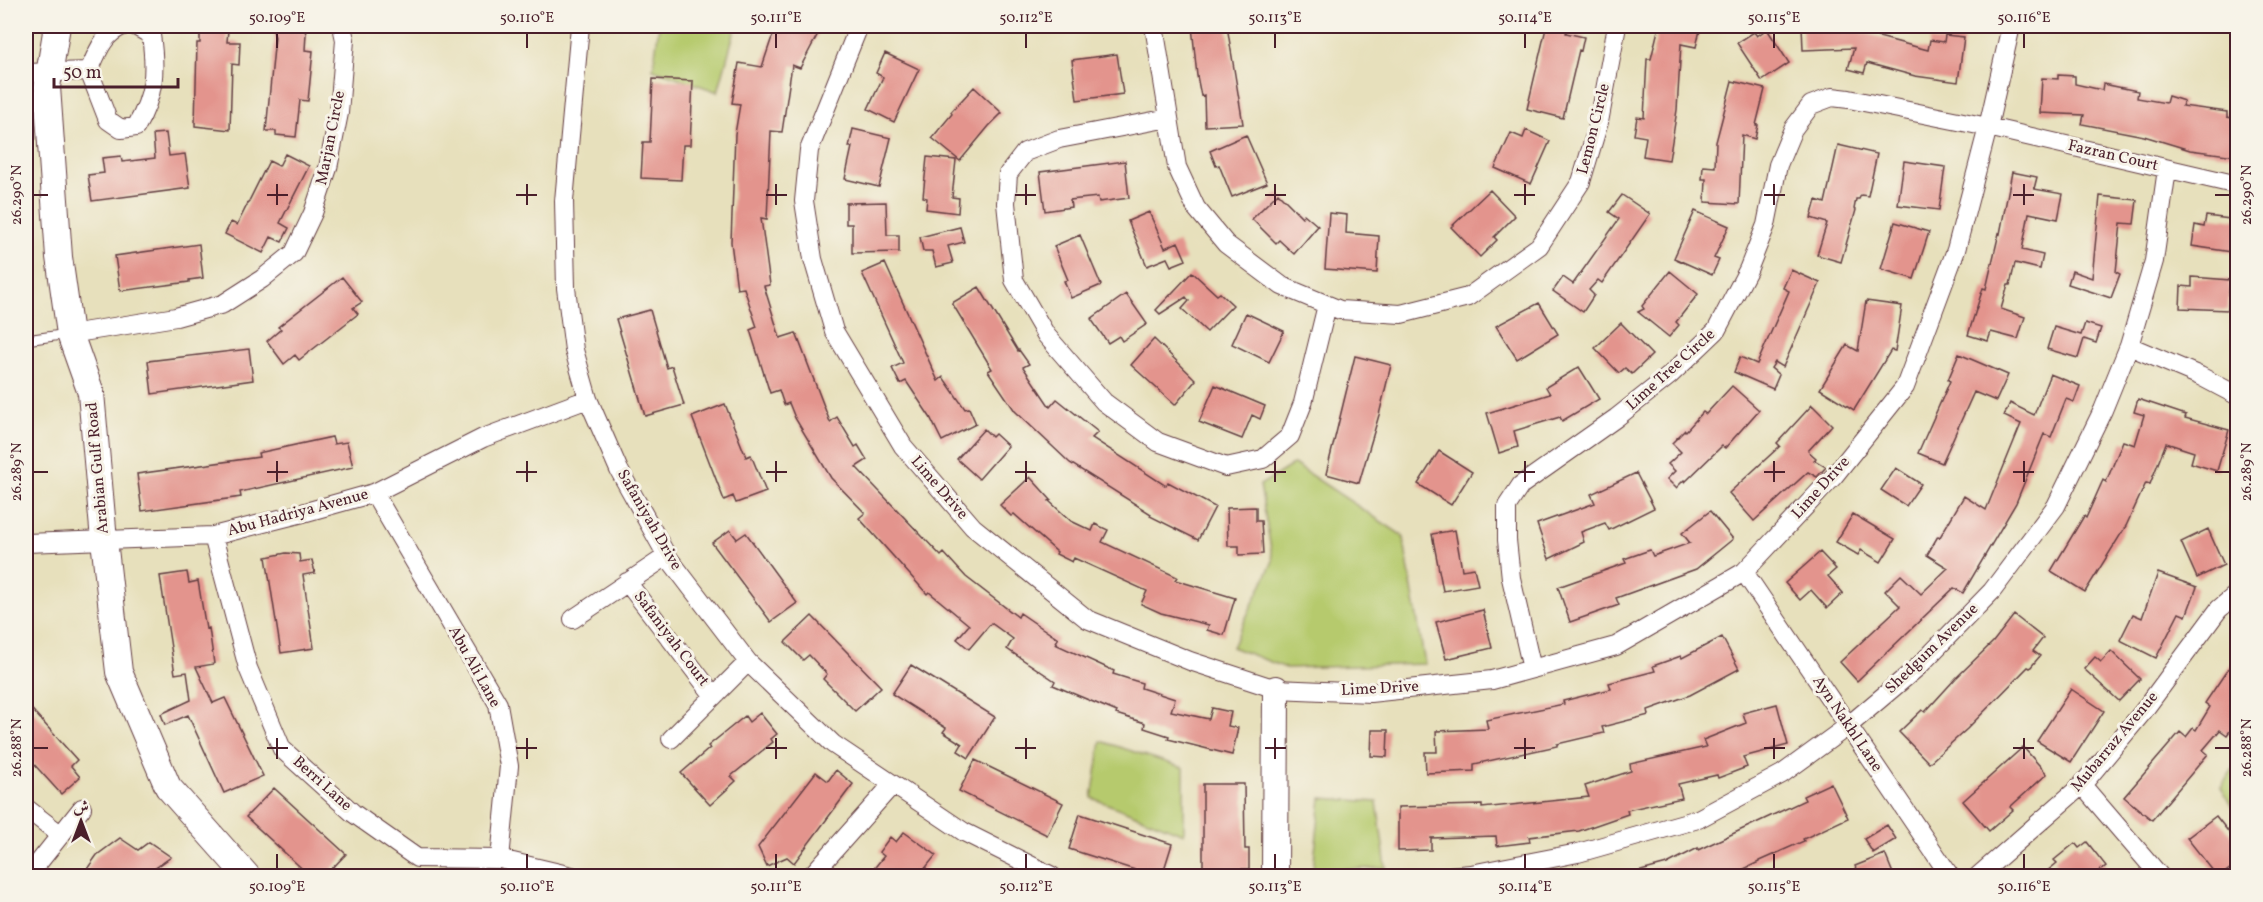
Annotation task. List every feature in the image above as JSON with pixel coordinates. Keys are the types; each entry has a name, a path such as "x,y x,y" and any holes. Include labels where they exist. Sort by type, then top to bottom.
{"main road":[{"name":"Arabian Gulf Road","path":"57,26 37,72 46,87 58,246 70,334 91,393 119,672 168,787 247,876"},
{"path":"1275,689 1275,876"}],"street":[{"path":"123,26 115,29 102,42 89,71 108,120 121,129 136,127 147,108 156,65 151,35 135,26"},
{"name":"Marjan Circle","path":"70,334 176,317 223,304 262,279 294,253 313,213 328,168 339,113 345,40 342,26"},
{"name":"Safaniyah Drive","path":"580,26 564,201 566,288 574,350 588,399 619,470 667,556 748,662 833,744 964,832 1052,876"},
{"name":"Lime Drive","path":"859,26 808,150 804,201 813,259 834,331 903,446 974,527 1087,619 1190,661 1275,689 1370,693 1492,681 1616,646 1744,572 1834,476 1905,387 1956,250 2011,26"},
{"name":"Lemon Circle","path":"1154,26 1177,167 1196,208 1226,244 1282,286 1330,311 1401,314 1468,297 1539,246 1581,182 1599,122 1617,26"},
{"path":"37,72 89,71"},
{"name":"Lime Tree Circle","path":"1532,669 1511,578 1506,540 1506,506 1521,484 1616,418 1669,376 1716,331 1748,270 1766,225 1778,165 1793,129 1811,105 1832,97 1988,127"},
{"path":"1169,118 1059,140 1025,152 1008,174 1006,203 1014,280 1046,335 1104,402 1158,442 1226,467 1263,459 1290,436 1303,404 1330,311"},
{"name":"Fazran Court","path":"1988,127 2238,185"},
{"name":"Shedgum Avenue","path":"1449,876 1471,874 1578,853 1698,819 1782,774 1848,726 1919,666 1992,591 2056,506 2103,410 2129,346 2154,261 2167,169"},
{"path":"2129,346 2200,376 2238,396"},
{"name":"Abu Hadriya Avenue","path":"26,543 213,536 374,493 483,438 588,399"},
{"name":"Abu Ali Lane","path":"374,493 498,704 509,766 500,859"},
{"name":"Berri Lane","path":"213,536 248,668 282,749 353,813 417,858 500,859 572,876"},
{"name":"Safaniyah Court","path":"573,619 667,556"},
{"name":"Ayn Nakhl Lane","path":"1744,572 1950,876"},
{"name":"Safaniyah Court","path":"627,582 714,696"},
{"name":"Mubarraz Avenue","path":"1978,876 2082,785 2142,713 2219,609 2238,594"},
{"name":"Safaniyah Court","path":"671,739 748,662"},
{"path":"811,876 892,785"},
{"path":"2082,785 2160,876"},
{"path":"26,808 61,835"},
{"path":"28,876 82,808"}],"lane":[{"path":"26,340 70,334"}],"green space":[{"path":"659,26 736,26 718,92 653,69"},
{"path":"1294,464 1403,536 1425,664 1286,668 1232,647 1273,561 1260,485"},
{"path":"1101,741 1184,768 1184,834 1092,798"},
{"path":"2237,763 2237,816 2221,787"},
{"path":"1321,798 1377,802 1386,868 1313,870"}],"building":[{"path":"272,26 304,26 305,50 313,51 308,101 300,100 296,137 276,135 276,131 266,131 275,37"},
{"path":"778,26 822,26 800,68 792,65 782,132 771,131 767,219 761,218 770,285 764,286 780,338 796,333 830,422 837,417 855,447 858,445 867,460 856,467 941,556 944,553 966,577 1018,617 1020,613 1058,639 1055,644 1114,671 1113,674 1142,683 1141,688 1175,699 1171,711 1209,719 1212,708 1231,712 1228,726 1238,728 1232,755 1168,739 1169,736 1144,728 1145,723 1116,714 1117,712 1053,685 1055,681 1007,649 1013,639 991,623 969,649 957,639 969,625 929,592 927,594 859,518 865,513 831,478 795,418 789,403 784,405 779,390 770,393 750,330 757,327 744,288 737,289 731,242 735,134 740,104 732,103 739,63 762,67"},
{"path":"1192,26 1227,26 1243,124 1205,126 1204,95 1201,96 1197,76"},
{"path":"1549,26 1568,26 1566,33 1584,37 1563,118 1527,109 1546,28 1548,29"},
{"path":"1659,26 1701,26 1696,47 1681,44 1677,110 1669,160 1643,156 1646,137 1634,135 1637,117 1644,118 1647,59 1651,59"},
{"path":"1802,26 1838,26 1928,50 1930,40 1944,42 1945,35 1964,37 1958,82 1915,76 1867,63 1864,73 1848,69 1854,48 1803,50"},
{"path":"1767,29 1789,63 1762,81 1737,43 1754,32 1757,36"},
{"path":"200,30 228,30 227,42 240,42 239,65 232,64 230,130 195,126 197,43 200,43"},
{"path":"885,53 919,69 894,122 868,109 883,77 876,73"},
{"path":"1117,54 1123,94 1077,100 1072,60"},
{"path":"2058,75 2075,76 2075,84 2102,90 2103,84 2138,91 2137,98 2166,103 2168,96 2184,101 2182,106 2227,112 2227,117 2238,119 2235,156 2190,150 2144,136 2082,124 2084,115 2040,113 2042,78 2058,79"},
{"path":"653,79 693,81 690,145 683,145 681,180 641,178 643,142 650,142"},
{"path":"1732,81 1765,89 1755,139 1742,135 1739,204 1705,202 1706,179 1702,179 1703,166 1715,167 1716,142"},
{"path":"974,87 1002,113 960,161 932,138 952,114 951,112"},
{"path":"853,129 891,138 879,187 845,179 852,147 849,147"},
{"path":"1526,130 1550,141 1531,184 1495,168 1511,133 1523,138"},
{"path":"166,133 169,156 185,154 190,188 92,201 88,175 104,173 102,158 121,156 122,162 155,158 153,134"},
{"path":"1246,135 1267,183 1232,197 1219,165 1216,166 1210,151"},
{"path":"1838,145 1877,154 1868,196 1861,195 1859,199 1856,199 1854,209 1856,210 1841,262 1817,255 1827,223 1811,218 1816,200 1825,203"},
{"path":"285,154 309,166 280,223 289,228 282,242 271,237 263,253 225,234 231,222 237,225 269,161 279,166"},
{"path":"927,157 956,160 952,197 959,198 958,213 926,209 927,198 923,197"},
{"path":"1125,161 1129,198 1099,202 1098,197 1070,200 1071,207 1045,211 1040,172"},
{"path":"1904,161 1945,167 1939,210 1898,205"},
{"path":"2012,172 2037,177 2034,189 2063,194 2058,219 2029,213 2022,250 2043,255 2040,269 2015,263 2001,309 2025,317 2018,339 1991,332 1988,341 1968,335 1983,288 1986,289"},
{"path":"1490,190 1515,216 1494,237 1497,240 1480,257 1451,227"},
{"path":"1278,193 1302,217 1304,214 1318,226 1294,254 1279,240 1276,243 1252,219"},
{"path":"1622,195 1650,214 1602,283 1598,280 1589,290 1594,295 1583,312 1553,291 1563,277 1573,284 1619,219 1609,212"},
{"path":"2100,196 2137,200 2134,224 2121,223 2116,272 2120,274 2111,298 2068,284 2072,271 2092,278"},
{"path":"886,202 887,235 899,235 899,252 852,253 852,224 846,224 846,203"},
{"path":"1695,211 1729,226 1714,258 1719,260 1712,275 1674,258"},
{"path":"1149,212 1165,248 1178,242 1186,260 1171,266 1167,258 1147,266 1128,221"},
{"path":"1329,213 1347,215 1346,233 1379,236 1377,273 1325,269"},
{"path":"2206,216 2238,220 2238,253 2192,246 2195,225 2204,227"},
{"path":"1895,222 1929,232 1914,279 1881,269"},
{"path":"960,227 964,242 948,246 953,263 936,267 932,251 923,251 920,237"},
{"path":"1080,235 1101,285 1071,298 1064,281 1068,280 1054,246"},
{"path":"199,244 203,278 120,291 115,256"},
{"path":"885,263 938,381 943,377 965,409 969,408 976,424 942,441 930,417 906,381 900,384 892,368 903,363 862,273"},
{"path":"1791,270 1820,283 1783,367 1775,362 1771,368 1779,375 1773,389 1734,372 1740,357 1757,364 1789,291 1783,288"},
{"path":"1670,271 1698,294 1676,322 1679,325 1669,337 1638,312 1644,309 1642,306"},
{"path":"1192,272 1217,295 1220,293 1233,305 1207,332 1182,309 1189,301 1186,297 1160,314 1156,310"},
{"path":"342,277 362,302 353,308 358,314 299,360 295,355 284,364 267,341 281,329 278,327"},
{"path":"2192,277 2230,280 2228,310 2180,308 2181,286 2192,287"},
{"path":"979,287 1018,351 1029,364 1023,367 1050,407 1057,399 1098,432 1092,438 1166,486 1168,482 1215,507 1198,540 1150,516 1151,514 1070,463 1015,411 988,371 992,369 952,303"},
{"path":"1126,294 1147,324 1122,341 1119,336 1108,343 1091,319"},
{"path":"1866,301 1902,306 1895,351 1891,350 1854,410 1820,389 1847,345 1858,351"},
{"path":"1539,303 1558,334 1517,359 1496,326"},
{"path":"650,310 667,368 672,366 684,405 645,416 616,319"},
{"path":"1246,313 1284,331 1269,362 1232,344"},
{"path":"1621,323 1652,355 1632,374 1625,368 1619,373 1595,348"},
{"path":"2085,323 2101,328 2096,343 2084,339 2078,358 2047,349 2054,327 2081,335"},
{"path":"1154,339 1196,380 1175,405 1131,365"},
{"path":"249,349 253,380 152,394 148,361"},
{"path":"1959,354 2008,375 1996,401 1974,392 1942,463 1918,453 1950,381 1948,380"},
{"path":"1355,356 1391,365 1359,483 1326,474"},
{"path":"1579,367 1599,399 1562,421 1560,417 1514,431 1518,447 1499,453 1487,413 1550,394 1546,387"},
{"path":"2050,374 2080,386 2074,402 2066,399 2051,437 2044,434 2016,503 1963,593 1954,588 1857,681 1840,662 1900,606 1885,591 1901,575 1921,594 1948,568 1927,555 1964,496 1986,510 2021,424 2004,416 2010,403 2034,415"},
{"path":"1215,385 1265,406 1260,419 1252,415 1242,439 1199,422"},
{"path":"1732,386 1759,410 1725,448 1722,446 1676,488 1667,479 1675,471 1668,464 1681,452 1672,443 1703,412 1706,414"},
{"path":"2138,399 2186,415 2185,418 2229,430 2217,471 2191,463 2194,452 2166,443 2150,484 2146,483 2126,526 2085,592 2051,571 2084,516 2086,518 2103,480 2106,482 2123,441 2135,445 2144,415 2134,412"},
{"path":"725,404 746,457 751,455 766,492 736,503 733,496 724,500 692,417"},
{"path":"1812,405 1832,425 1808,451 1816,458 1814,460 1826,467 1817,477 1808,472 1754,521 1729,493 1780,446 1777,443"},
{"path":"984,429 992,437 995,434 1008,446 979,479 957,459"},
{"path":"332,437 334,444 347,442 353,467 240,492 241,497 142,511 137,474 259,457 258,453"},
{"path":"1439,451 1472,472 1451,505 1418,484"},
{"path":"1896,468 1921,484 1906,506 1881,490"},
{"path":"1636,473 1654,508 1609,530 1605,523 1581,532 1584,542 1549,559 1537,524 1595,503 1591,494"},
{"path":"1030,477 1051,500 1049,501 1071,521 1092,531 1095,524 1108,530 1102,542 1177,577 1175,580 1235,598 1224,635 1207,630 1209,625 1161,613 1141,604 1147,591 1074,558 1072,562 1056,554 1057,552 1014,514 1011,516 1000,505"},
{"path":"1256,507 1256,521 1261,521 1263,554 1239,555 1239,546 1228,546 1227,508"},
{"path":"1710,511 1733,539 1696,569 1616,598 1619,605 1570,622 1558,587 1626,563 1624,559 1650,550 1653,556 1690,543 1682,533"},
{"path":"1853,514 1895,539 1881,562 1861,550 1858,555 1836,542"},
{"path":"2208,529 2224,565 2197,578 2181,542"},
{"path":"730,530 737,539 746,533 797,603 771,622 712,543"},
{"path":"1455,530 1462,570 1474,568 1478,585 1443,591 1432,534"},
{"path":"1820,552 1836,569 1828,576 1843,593 1827,608 1811,590 1800,600 1785,583"},
{"path":"286,553 299,554 300,562 312,560 315,573 303,575 314,648 281,653 266,557"},
{"path":"187,572 189,583 198,581 206,629 209,628 214,664 196,667 213,703 225,698 263,776 224,793 188,715 165,725 161,714 191,700 187,672 175,674 160,576"},
{"path":"2158,573 2197,587 2186,616 2179,613 2156,658 2120,640 2133,614 2142,618"},
{"path":"1483,610 1492,648 1446,659 1436,622"},
{"path":"2014,615 2043,638 2033,651 2040,656 1967,729 1929,763 1899,732 1922,710 1925,712 1993,642"},
{"path":"812,616 881,687 855,711 823,679 827,674 809,655 803,660 785,642"},
{"path":"1722,637 1739,669 1690,695 1648,710 1649,715 1602,727 1604,733 1474,764 1474,771 1426,773 1425,752 1437,752 1436,731 1488,729 1486,720 1564,704 1563,701 1611,689 1609,683 1655,671 1653,666 1681,656 1682,658"},
{"path":"2111,651 2140,679 2119,701 2084,669 2095,657 2101,662"},
{"path":"2238,654 2238,720 2227,735 2220,730 2203,750 2208,754 2152,820 2124,797 2180,732 2186,737 2193,728 2196,730 2210,707 2205,703"},
{"path":"911,665 995,717 969,758 958,751 962,744 943,732 946,728 892,694"},
{"path":"2071,689 2104,711 2071,762 2037,741"},
{"path":"26,703 77,760 71,766 80,777 61,794 32,762 26,768"},
{"path":"1777,704 1788,745 1743,757 1747,767 1718,778 1717,775 1678,784 1682,798 1627,810 1628,814 1579,831 1529,837 1530,842 1497,846 1496,836 1431,838 1431,850 1398,851 1398,807 1482,805 1482,808 1589,797 1585,786 1631,771 1630,764 1706,747 1703,740 1746,723 1743,713"},
{"path":"760,713 777,734 771,739 773,742 731,776 736,781 710,805 681,773 710,748 708,746 745,716 749,722"},
{"path":"1372,730 1388,730 1387,757 1371,756"},
{"path":"2023,747 2047,774 2010,807 2013,810 1989,831 1963,801"},
{"path":"975,760 1063,803 1047,835 959,791"},
{"path":"836,770 853,784 794,863 787,857 767,866 758,847 816,772 828,781"},
{"path":"1831,783 1848,818 1803,839 1804,841 1729,876 1638,876 1637,872 1667,864 1698,848 1698,850 1805,800 1803,796"},
{"path":"1203,784 1244,784 1245,849 1249,849 1249,869 1242,869 1242,876 1203,876"},
{"path":"274,788 346,854 325,876 310,876 246,817"},
{"path":"1080,814 1172,844 1162,876 1154,876 1069,849"},
{"path":"2216,816 2238,844 2238,863 2220,876 2217,876 2187,838"},
{"path":"1887,825 1896,839 1873,853 1864,839"},
{"path":"904,832 936,855 919,876 868,876 884,856 879,852 890,837 896,842"},
{"path":"120,838 138,850 149,842 171,857 144,876 82,876 97,855"},
{"path":"2087,842 2106,866 2093,876 2041,876 2057,863 2054,860 2075,843 2079,848"},
{"path":"1885,854 1894,876 1859,876 1855,866"}]}
